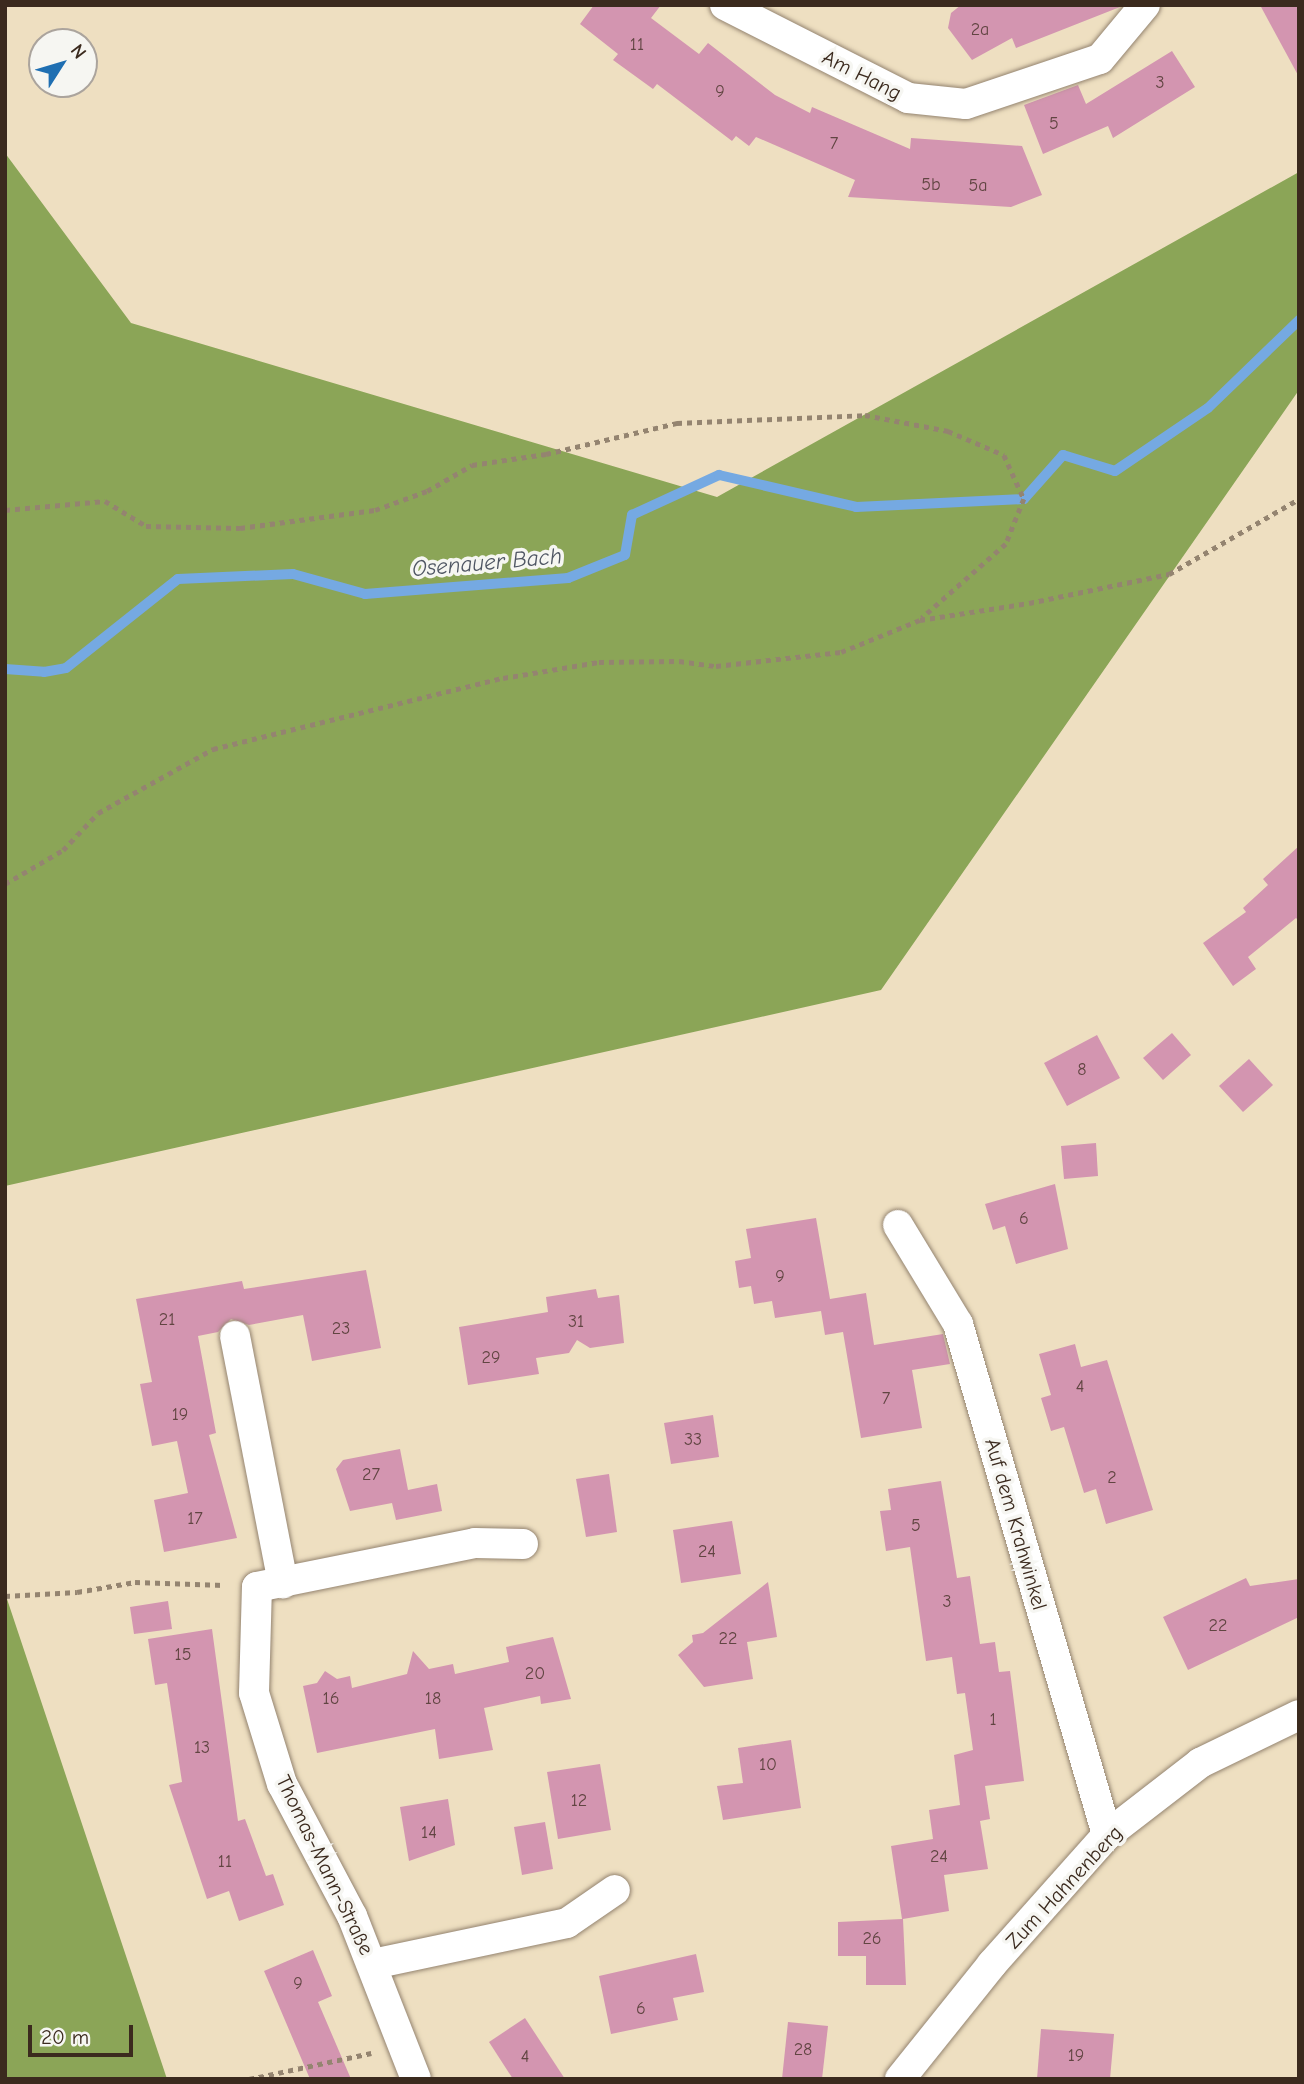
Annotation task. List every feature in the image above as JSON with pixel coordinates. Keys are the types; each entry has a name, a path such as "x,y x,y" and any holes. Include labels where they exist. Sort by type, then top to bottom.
{"street":[{"name":"Am Hang","path":"725,5 908,98 967,104 1100,59 1145,5"},
{"name":"Auf dem Krahwinkel","path":"898,1225 958,1324 1107,1835"},
{"name":"Thomas-Mann-Straße","path":"235,1336 270,1585 254,1693 282,1784 373,1964 416,2079"},
{"path":"270,1585 475,1543 523,1544"},
{"name":"Zum Hahnenberg","path":"901,2079 992,1964 1107,1835 1200,1763 1299,1715"},
{"name":"Thomas-Mann-Straße","path":"373,1964 567,1923 615,1890"}],"path":[{"path":"5,510 106,501 146,526 240,528 375,510 427,491 472,465 546,454 677,423 865,415 948,431 1004,455 1024,499 1006,544 920,620"},
{"path":"5,884 63,850 98,813 213,749 503,678 598,662 679,661 716,666 841,652 920,620 1029,603 1169,573 1299,499"},
{"path":"5,1596 77,1592 135,1582 270,1585"},
{"path":"249,2079 405,2046"}],"green space":[{"path":"5,153 131,323 717,497 1299,172 1299,390 881,990 5,1186"},
{"path":"5,1593 167,2079 5,2079"}],"building":[{"path":"594,5 661,5 651,18 699,54 708,43 775,95 810,113 812,107 910,149 911,138 1022,146 1042,195 1011,207 848,197 855,180 756,137 749,146 736,136 732,141 657,84 653,89 613,60 618,54 580,24"},
{"path":"961,5 1120,7 1016,48 1012,38 972,60 948,28 951,13"},
{"path":"1260,5 1299,5 1299,77"},
{"path":"1172,51 1195,87 1113,138 1108,126 1043,154 1024,105 1078,85 1086,104"},
{"path":"1299,846 1299,921 1296,918 1248,957 1256,969 1233,986 1203,943 1246,912 1243,908 1268,885 1263,879"},
{"path":"1172,1033 1191,1055 1163,1080 1143,1058"},
{"path":"1097,1035 1120,1078 1067,1106 1044,1063"},
{"path":"1249,1059 1273,1085 1243,1112 1219,1086"},
{"path":"1096,1143 1098,1176 1064,1179 1061,1146"},
{"path":"1055,1184 1068,1249 1016,1264 1005,1226 993,1230 985,1204"},
{"path":"816,1218 830,1299 866,1293 874,1345 943,1334 950,1364 912,1370 922,1428 861,1438 843,1332 825,1335 821,1311 775,1318 772,1301 754,1304 751,1286 739,1288 735,1261 751,1258 746,1229"},
{"path":"366,1270 381,1348 312,1361 303,1315 249,1325 231,1319 218,1332 198,1336 216,1433 209,1435 237,1538 164,1552 154,1500 188,1493 177,1441 152,1446 140,1384 152,1382 136,1299 242,1281 244,1289"},
{"path":"596,1289 598,1298 619,1295 624,1343 590,1348 577,1340 569,1353 536,1358 539,1374 468,1385 459,1327 548,1312 546,1297"},
{"path":"1075,1344 1081,1367 1107,1360 1153,1510 1106,1524 1096,1489 1084,1493 1064,1427 1051,1431 1041,1398 1051,1395 1039,1354"},
{"path":"713,1415 719,1457 671,1464 664,1423"},
{"path":"400,1449 408,1490 437,1484 442,1511 396,1520 392,1503 350,1511 336,1469 343,1460"},
{"path":"609,1474 617,1532 586,1537 576,1479"},
{"path":"941,1481 957,1578 970,1576 980,1644 995,1642 999,1672 1010,1671 1024,1781 985,1786 990,1819 980,1821 988,1869 944,1875 949,1911 903,1919 906,1985 866,1985 866,1956 838,1956 838,1922 902,1919 891,1846 933,1839 929,1810 960,1805 954,1755 973,1750 965,1693 957,1694 952,1657 926,1661 910,1547 886,1551 880,1511 891,1510 888,1489"},
{"path":"732,1521 741,1574 681,1583 673,1530"},
{"path":"1246,1578 1250,1586 1299,1579 1299,1617 1188,1670 1163,1617"},
{"path":"768,1582 777,1637 747,1642 753,1679 704,1687 678,1655 693,1642 692,1635 703,1633"},
{"path":"168,1601 172,1629 134,1634 130,1607"},
{"path":"212,1629 238,1821 245,1819 266,1876 273,1874 284,1905 239,1921 229,1891 207,1899 169,1785 182,1782 167,1683 155,1685 148,1639"},
{"path":"553,1637 571,1699 541,1704 540,1696 484,1708 493,1750 439,1759 435,1729 317,1753 303,1686 317,1683 325,1671 337,1679 350,1676 352,1688 407,1674 413,1651 429,1669 453,1664 455,1674 509,1662 506,1647"},
{"path":"791,1740 801,1808 723,1820 717,1786 743,1783 738,1748"},
{"path":"600,1764 611,1830 558,1839 547,1772"},
{"path":"448,1799 455,1845 409,1861 400,1807"},
{"path":"545,1822 553,1869 522,1875 514,1827"},
{"path":"313,1950 332,1996 318,2002 351,2079 310,2079 264,1971"},
{"path":"696,1954 704,1992 673,1998 678,2020 611,2034 599,1976"},
{"path":"525,2018 565,2079 513,2079 489,2042"},
{"path":"788,2022 828,2026 822,2079 782,2079"},
{"path":"1041,2029 1114,2034 1110,2079 1037,2079"}],"waterway":[{"name":"Osenauer Bach","path":"5,669 44,672 66,668 178,579 293,574 365,594 568,578 625,555 632,515 719,475 856,507 1024,499 1063,455 1115,471 1208,408 1299,320"}]}
